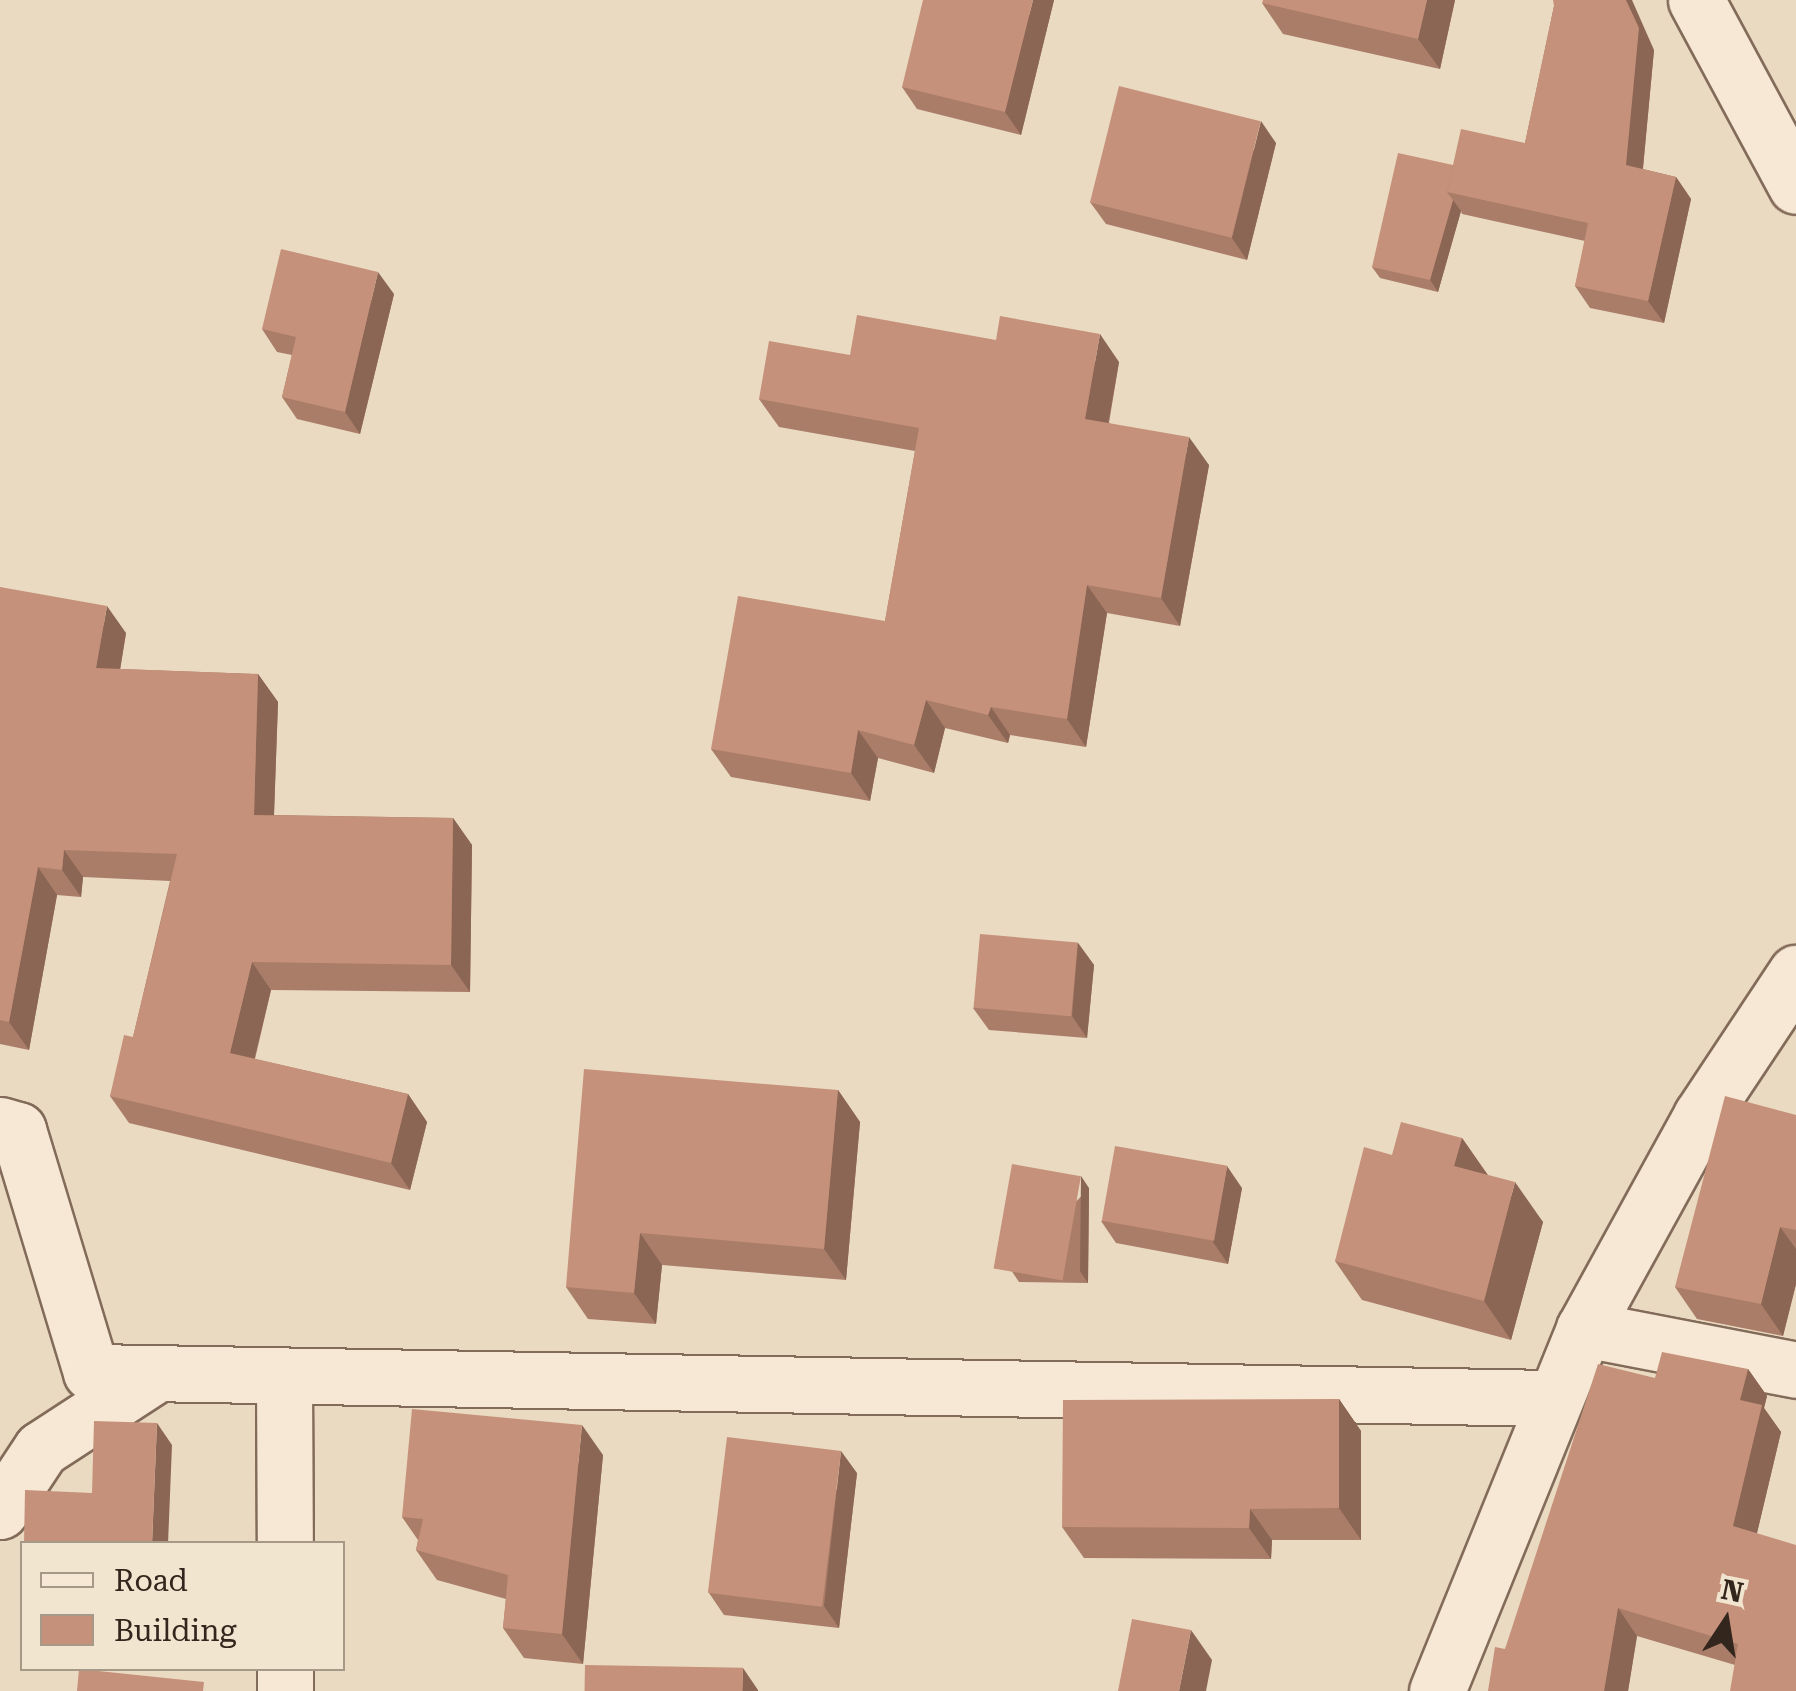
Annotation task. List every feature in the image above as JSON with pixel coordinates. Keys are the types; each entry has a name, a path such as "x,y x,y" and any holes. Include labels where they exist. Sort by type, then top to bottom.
{"street":[{"path":"1696,0 1796,186"},
{"path":"1437,1691 1584,1329 1702,1116 1796,973"},
{"path":"0,1125 18,1130 91,1372 284,1380 1555,1398"},
{"path":"1584,1329 1796,1370"},
{"path":"0,1511 42,1449 156,1374"},
{"path":"284,1380 285,1541"}],"building":[{"path":"923,0 1033,0 1005,112 902,87"},
{"path":"1427,0 1418,39 1262,3"},
{"path":"1553,0 1626,0 1639,28 1626,165 1676,177 1648,301 1575,286 1588,223 1447,192 1461,129 1525,143"},
{"path":"1119,86 1261,121 1232,238 1090,202"},
{"path":"1398,153 1453,165 1447,192 1453,200 1430,280 1372,267"},
{"path":"281,249 378,272 345,412 282,397 296,337 262,329"},
{"path":"857,315 996,340 1000,316 1100,334 1085,419 1189,437 1161,598 1087,585 1067,719 991,707 988,715 926,700 914,745 858,730 851,773 711,749 738,596 885,621 919,428 759,399 769,341 850,355"},
{"path":"0,587 107,606 96,668 258,674 254,815 453,818 451,965 252,962 230,1053 408,1094 391,1163 110,1096 124,1035 133,1037 177,854 64,850 62,870 38,867 9,1022 0,1020"},
{"path":"980,934 1078,943 1071,1016 974,1008"},
{"path":"584,1069 838,1090 824,1249 640,1233 634,1293 566,1287"},
{"path":"1725,1096 1796,1115 1796,1230 1780,1227 1761,1304 1675,1287"},
{"path":"1401,1122 1462,1138 1454,1166 1515,1182 1484,1301 1335,1261 1364,1147 1392,1155"},
{"path":"1115,1146 1227,1166 1214,1241 1102,1221"},
{"path":"1012,1164 1081,1176 1063,1281 994,1268"},
{"path":"1662,1352 1748,1369 1740,1400 1762,1405 1733,1526 1796,1545 1796,1691 1730,1691 1738,1644 1618,1608 1604,1691 1488,1691 1495,1647 1505,1649 1598,1364 1655,1378"},
{"path":"1339,1399 1339,1508 1250,1509 1249,1528 1062,1527 1063,1400"},
{"path":"412,1409 582,1425 562,1634 503,1628 508,1575 416,1550 423,1519 402,1517"},
{"path":"94,1421 157,1423 152,1541 24,1541 25,1490 92,1493"},
{"path":"727,1437 841,1451 822,1607 708,1593"},
{"path":"1132,1619 1191,1630 1179,1691 1118,1691"},
{"path":"585,1665 743,1668 743,1691 585,1691"},
{"path":"79,1671 204,1682 203,1691 77,1691"}]}
